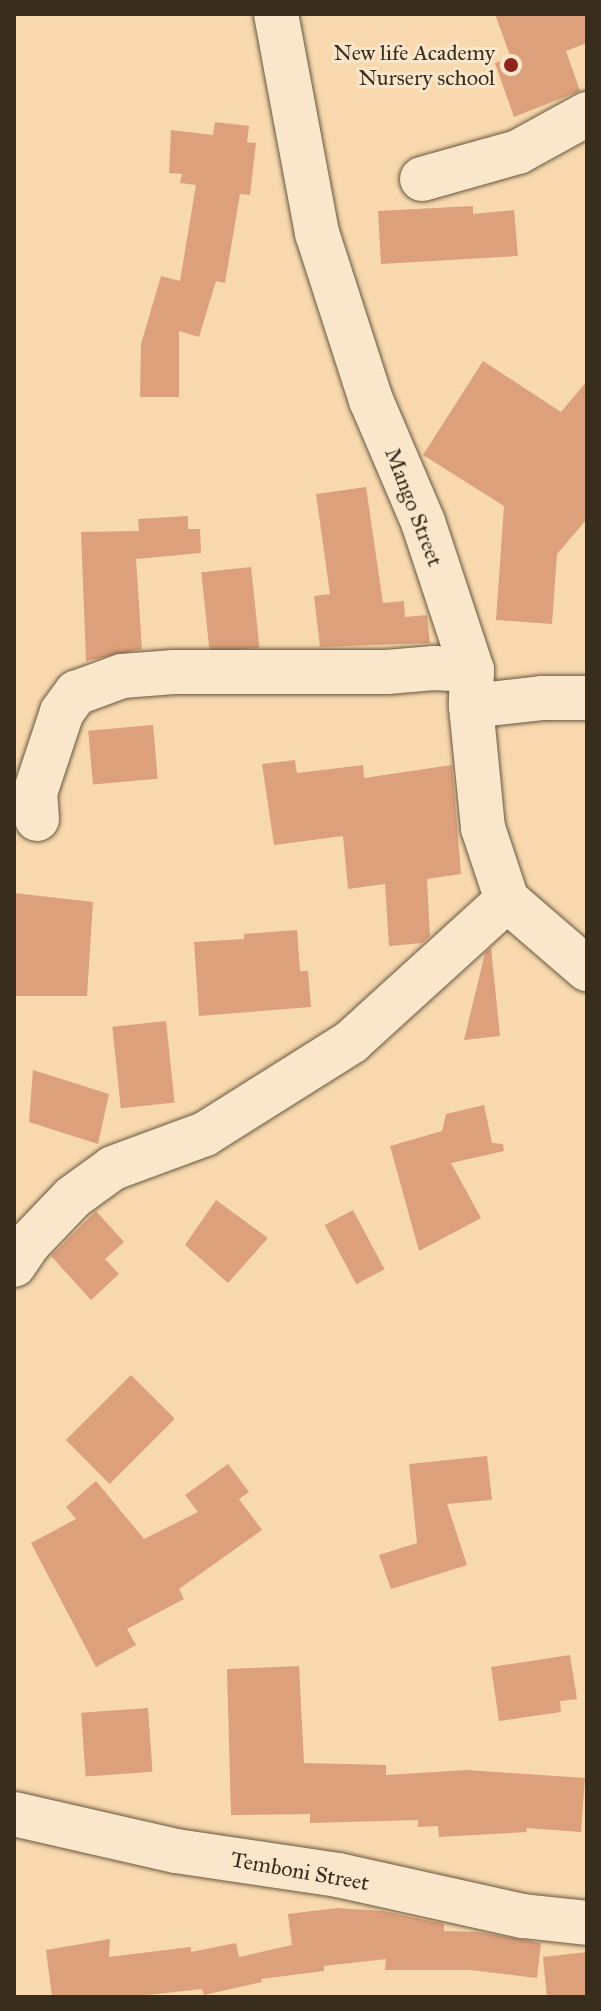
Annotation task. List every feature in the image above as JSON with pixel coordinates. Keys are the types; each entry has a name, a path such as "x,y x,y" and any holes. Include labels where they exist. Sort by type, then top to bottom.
{"street":[{"name":"Mango Street","path":"276,14 317,233 371,400 423,522 471,688 483,828 507,900"},
{"path":"422,179 518,152 587,114"},
{"path":"37,819 35,793 62,712 76,693 122,676 174,672 387,672 434,668 471,688 542,698 587,698"},
{"path":"14,1265 28,1244 73,1197 113,1168 205,1134 351,1042 507,900 587,969"},
{"name":"Temboni Street","path":"14,1814 176,1851 338,1875 523,1916 587,1923"}],"building":[{"name":"New life Academy Nursery school","path":"495,14 587,14 587,43 566,51 580,91 514,117 495,63 511,58"},
{"path":"215,122 249,126 247,142 256,143 250,195 240,194 225,283 216,281 199,337 179,331 179,397 140,397 141,344 161,276 180,281 196,185 180,183 182,174 169,173 171,130 213,135"},
{"path":"473,206 473,214 514,210 518,256 381,264 378,211"},
{"path":"483,361 561,412 587,381 587,519 557,554 552,624 496,620 504,506 423,455"},
{"path":"366,487 383,603 404,601 405,617 427,615 430,643 320,647 314,596 330,594 316,494"},
{"path":"188,516 188,529 200,529 201,553 136,559 142,649 86,661 81,532 139,531 138,519"},
{"path":"251,567 259,648 210,653 201,572"},
{"path":"153,725 158,779 93,784 88,731"},
{"path":"295,760 297,773 363,765 364,778 452,765 461,874 427,879 430,936 422,943 389,946 385,884 348,889 343,836 274,845 262,764"},
{"path":"14,893 93,902 87,996 14,996"},
{"path":"297,930 300,971 308,971 311,1007 199,1016 194,942 244,939 244,934"},
{"path":"491,948 500,1036 464,1040 485,953"},
{"path":"166,1021 175,1103 121,1108 112,1027"},
{"path":"33,1070 109,1094 98,1144 29,1122"},
{"path":"484,1105 492,1143 503,1144 504,1151 451,1163 481,1218 419,1251 390,1146 442,1131 446,1114"},
{"path":"216,1200 268,1238 228,1283 185,1245"},
{"path":"353,1210 384,1269 356,1284 325,1225"},
{"path":"96,1211 124,1242 105,1259 119,1274 91,1300 51,1256"},
{"path":"131,1375 175,1419 110,1484 66,1440"},
{"path":"487,1456 492,1500 447,1504 467,1565 391,1589 379,1555 417,1543 409,1464"},
{"path":"228,1464 249,1492 239,1499 262,1530 179,1589 184,1599 127,1629 136,1645 96,1667 31,1543 76,1519 66,1507 96,1481 144,1539 198,1512 185,1495"},
{"path":"570,1655 577,1699 560,1701 561,1712 499,1721 491,1667"},
{"path":"299,1666 304,1763 386,1765 386,1775 467,1770 585,1778 581,1832 526,1828 527,1832 439,1837 438,1826 418,1827 418,1820 310,1823 310,1814 231,1815 227,1669"},
{"path":"148,1708 152,1772 86,1777 81,1713"},
{"path":"337,1908 383,1911 444,1924 444,1931 478,1932 541,1943 537,1978 471,1970 385,1970 386,1959 324,1966 324,1971 261,1979 262,1982 204,1995 202,1989 129,1997 52,1997 46,1950 110,1939 109,1957 191,1947 191,1952 236,1943 239,1957 292,1945 288,1914"},
{"path":"587,1952 587,1996 547,1997 543,1957"}],"place":[{"name":"New life Academy Nursery school","path":"511,65"}]}
